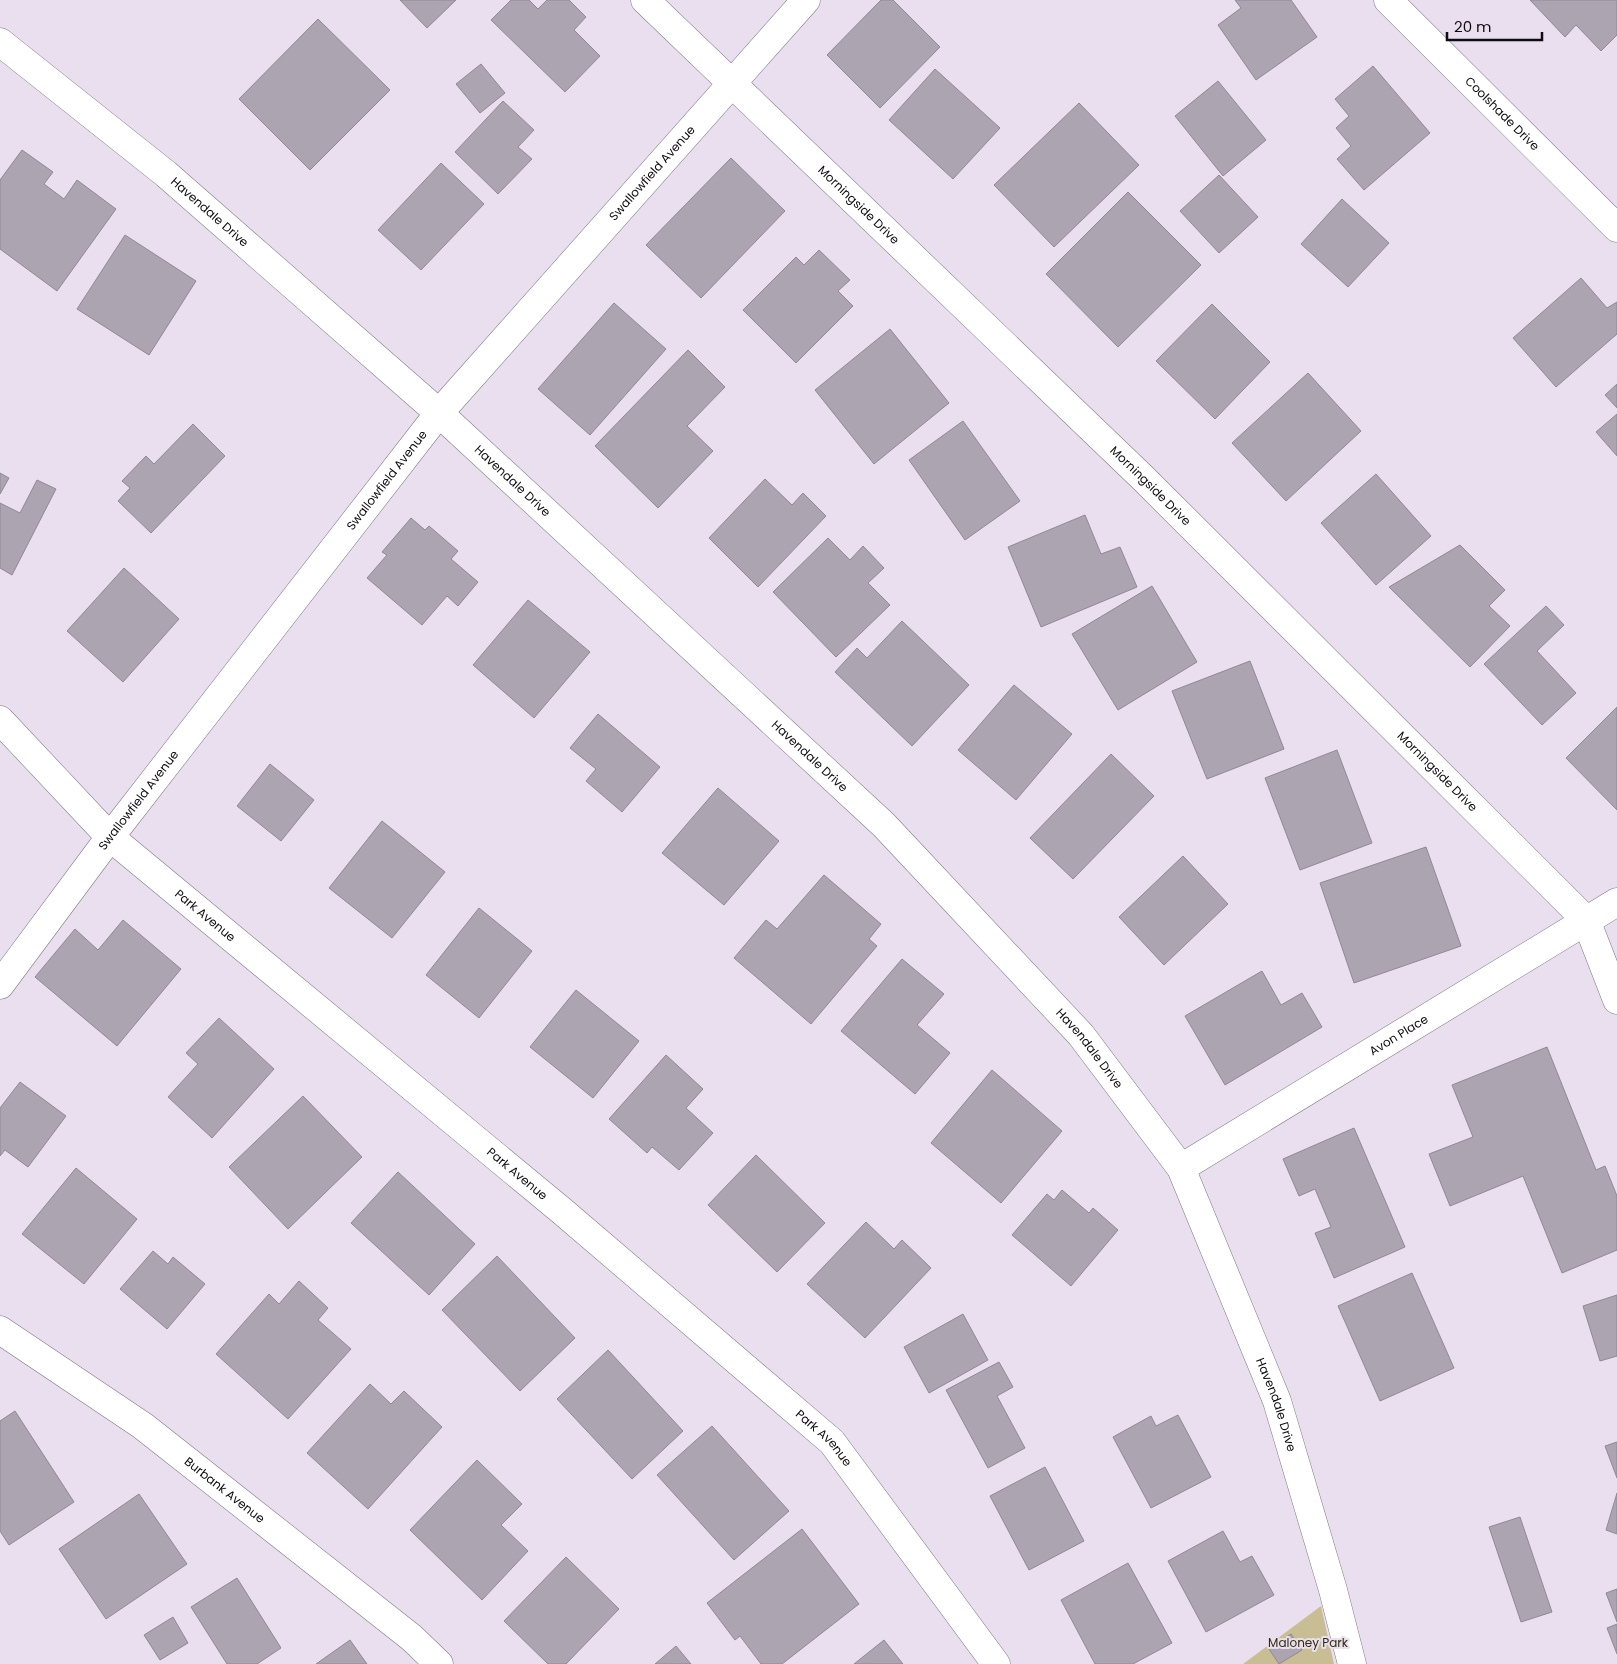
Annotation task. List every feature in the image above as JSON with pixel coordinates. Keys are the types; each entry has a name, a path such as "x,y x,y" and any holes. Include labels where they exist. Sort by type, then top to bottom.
{"street":[{"name":"Morningside Drive","path":"646,0 1143,478 1586,920 1617,1000"},
{"name":"Swallowfield Avenue","path":"0,985 110,837 439,413 806,0"},
{"name":"Coolshade Drive","path":"1388,0 1617,228"},
{"name":"Havendale Drive","path":"0,42 166,174 439,413 884,825 1081,1035 1180,1168 1277,1401 1333,1590 1352,1664"},
{"name":"Park Avenue","path":"0,720 110,837 562,1211 832,1442 996,1664"},
{"name":"Avon Place","path":"1180,1168 1617,902"},
{"name":"Burbank Avenue","path":"0,1330 143,1426 412,1638 439,1664"}],"green space":[{"name":"Maloney Park","path":"1321,1606 1334,1664 1243,1664"}],"building":[{"path":"400,0 456,0 427,28"},
{"path":"511,0 529,0 538,9 547,0 569,0 586,17 574,30 600,56 565,92 491,20"},
{"path":"881,0 893,0 940,47 880,108 827,55"},
{"path":"1235,0 1291,0 1317,37 1256,80 1218,25 1241,8"},
{"path":"1530,0 1617,0 1617,35 1601,51 1576,25 1565,37"},
{"path":"318,19 390,90 310,170 239,99"},
{"path":"481,64 505,93 480,113 456,84"},
{"path":"1373,66 1430,133 1364,190 1337,159 1351,146 1336,128 1349,116 1335,99"},
{"path":"935,69 1000,128 953,179 889,120"},
{"path":"1218,81 1266,140 1223,176 1175,116"},
{"path":"503,101 534,130 518,147 532,159 498,194 455,152"},
{"path":"1079,103 1139,165 1054,247 994,185"},
{"path":"22,150 53,172 44,184 64,199 77,180 116,209 57,291 0,249 0,180"},
{"path":"731,158 785,211 701,298 646,245"},
{"path":"441,163 484,204 421,270 378,230"},
{"path":"1219,175 1258,217 1219,253 1180,211"},
{"path":"1128,192 1201,265 1118,347 1046,274"},
{"path":"1342,199 1389,243 1348,287 1301,244"},
{"path":"125,235 196,281 149,355 77,309"},
{"path":"819,250 850,280 838,291 853,306 796,363 743,310 796,257 804,265"},
{"path":"1581,278 1607,308 1617,302 1617,334 1556,387 1513,338"},
{"path":"614,303 666,349 590,435 538,389"},
{"path":"1212,304 1270,362 1215,419 1156,361"},
{"path":"890,329 949,403 874,464 815,390"},
{"path":"688,350 725,387 687,426 713,451 658,508 595,446"},
{"path":"1308,373 1361,431 1286,501 1232,443"},
{"path":"1617,384 1617,408 1605,395"},
{"path":"1617,414 1617,456 1596,432"},
{"path":"963,421 1020,501 965,540 909,460"},
{"path":"193,424 225,456 151,533 118,501 130,488 122,481 146,456 154,464"},
{"path":"0,473 9,478 0,494"},
{"path":"1376,474 1431,536 1376,585 1321,523"},
{"path":"765,479 792,505 803,493 826,516 758,587 709,538"},
{"path":"37,480 56,489 12,575 0,568 0,503 20,513"},
{"path":"1085,515 1101,554 1120,547 1137,587 1041,627 1008,547"},
{"path":"411,518 425,530 429,526 458,551 451,559 478,582 458,606 447,596 422,625 367,578 387,555 382,552"},
{"path":"828,538 850,560 863,546 884,568 868,583 890,605 836,657 773,592"},
{"path":"1460,545 1505,590 1489,606 1510,626 1470,667 1389,587"},
{"path":"124,568 179,619 123,682 67,631"},
{"path":"1152,586 1197,662 1118,710 1072,634"},
{"path":"528,600 590,652 534,718 473,665"},
{"path":"1546,606 1564,625 1537,651 1576,693 1542,725 1484,664"},
{"path":"902,621 969,685 912,746 835,672 857,648 867,658"},
{"path":"1250,661 1284,749 1207,779 1172,691"},
{"path":"1014,685 1072,734 1016,800 958,750"},
{"path":"1617,707 1617,810 1566,758"},
{"path":"598,714 660,767 622,812 586,781 596,769 570,748"},
{"path":"1337,750 1372,843 1300,870 1265,778"},
{"path":"1111,754 1154,796 1073,879 1030,838"},
{"path":"270,764 314,800 281,841 237,806"},
{"path":"718,788 779,841 724,905 662,853"},
{"path":"382,821 445,872 392,938 329,888"},
{"path":"1426,847 1461,946 1354,983 1320,883"},
{"path":"1183,856 1228,904 1164,965 1119,917"},
{"path":"824,875 881,924 869,939 877,946 811,1024 734,958 766,920 777,929"},
{"path":"479,908 532,951 479,1018 426,975"},
{"path":"123,920 181,969 117,1046 35,977 75,929 98,950"},
{"path":"902,959 944,994 917,1025 950,1053 915,1094 841,1031"},
{"path":"1262,971 1281,1005 1302,993 1322,1027 1225,1085 1185,1016"},
{"path":"576,990 639,1041 593,1098 530,1047"},
{"path":"219,1018 274,1069 212,1138 168,1097 198,1064 186,1053"},
{"path":"1547,1047 1596,1170 1605,1166 1617,1196 1617,1250 1562,1273 1523,1176 1450,1206 1429,1154 1473,1137 1452,1085"},
{"path":"666,1055 703,1089 686,1108 713,1133 679,1170 652,1147 647,1153 609,1119"},
{"path":"992,1070 1062,1131 1001,1203 931,1143"},
{"path":"20,1082 66,1116 28,1167 5,1150 0,1156 0,1108"},
{"path":"303,1096 362,1157 288,1229 229,1167"},
{"path":"1354,1128 1405,1247 1334,1278 1315,1233 1331,1227 1315,1189 1299,1196 1283,1159"},
{"path":"756,1155 825,1223 777,1272 708,1205"},
{"path":"76,1168 137,1219 84,1284 22,1234"},
{"path":"398,1172 475,1244 429,1295 351,1223"},
{"path":"1062,1190 1089,1213 1093,1208 1118,1230 1071,1286 1012,1235 1047,1194 1054,1200"},
{"path":"866,1222 894,1249 902,1240 931,1268 865,1338 807,1284"},
{"path":"153,1251 168,1264 173,1257 205,1284 167,1329 120,1289"},
{"path":"497,1256 575,1338 520,1391 442,1310"},
{"path":"1412,1273 1454,1368 1380,1401 1338,1306"},
{"path":"299,1281 328,1308 318,1320 351,1349 288,1419 216,1354 269,1294 279,1304"},
{"path":"1617,1295 1617,1356 1600,1361 1583,1306"},
{"path":"963,1314 988,1360 929,1393 904,1347"},
{"path":"608,1350 683,1431 632,1479 557,1399"},
{"path":"999,1362 1013,1387 997,1396 1025,1448 988,1468 946,1390"},
{"path":"370,1384 391,1404 404,1391 442,1427 368,1509 307,1453"},
{"path":"15,1411 74,1502 9,1545 0,1531 0,1421"},
{"path":"1178,1415 1211,1477 1151,1508 1113,1437 1151,1416 1156,1426"},
{"path":"712,1426 789,1511 734,1560 657,1475"},
{"path":"1617,1442 1617,1478 1605,1446"},
{"path":"477,1460 522,1504 501,1525 528,1551 482,1600 410,1530"},
{"path":"1045,1467 1084,1541 1029,1570 990,1496"},
{"path":"1617,1493 1617,1534 1606,1530"},
{"path":"139,1494 187,1564 106,1619 59,1549"},
{"path":"1520,1517 1552,1612 1521,1622 1489,1527"},
{"path":"802,1529 859,1604 782,1664 761,1664 740,1636 735,1640 707,1603"},
{"path":"1223,1531 1240,1562 1252,1556 1274,1595 1206,1632 1168,1561"},
{"path":"566,1557 619,1609 566,1664 548,1664 504,1621"},
{"path":"1128,1563 1172,1643 1133,1664 1095,1664 1061,1600"},
{"path":"237,1578 281,1648 257,1664 227,1664 191,1607"},
{"path":"1617,1589 1617,1622 1606,1593"},
{"path":"173,1617 188,1643 160,1660 144,1635"},
{"path":"1617,1624 1617,1654 1607,1628"},
{"path":"1291,1634 1302,1650 1279,1664 1269,1649"},
{"path":"350,1640 367,1664 316,1664"},
{"path":"884,1640 903,1664 854,1664"},
{"path":"676,1646 691,1664 655,1664"}]}
